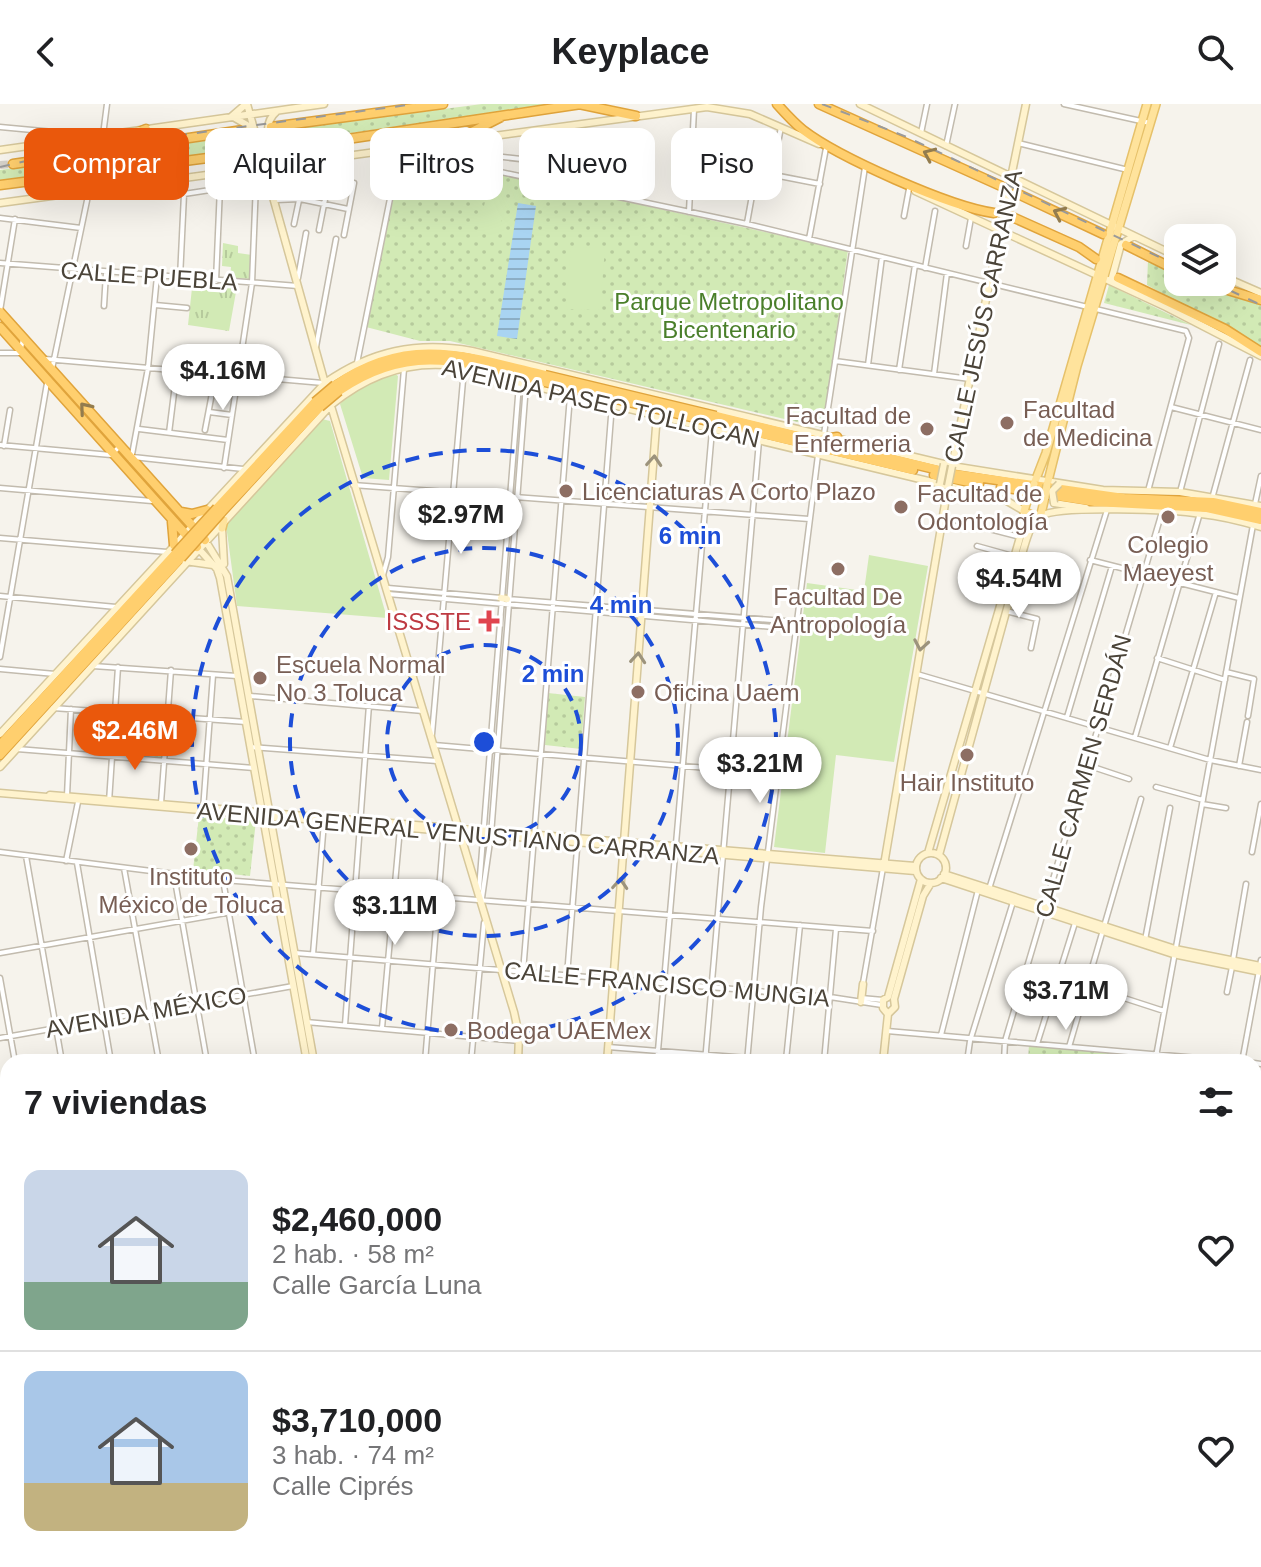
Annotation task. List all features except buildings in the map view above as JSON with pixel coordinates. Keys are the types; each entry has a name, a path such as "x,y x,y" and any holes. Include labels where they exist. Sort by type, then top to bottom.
{"highway":[{"path":"271,127 443,104"},
{"path":"354,138 580,104 636,116"},
{"path":"777,104 803,130 838,149 958,206 994,213"},
{"path":"819,104 1001,186"},
{"path":"482,128 505,115"},
{"path":"13,164 24,162"},
{"path":"0,185 24,182"},
{"path":"1016,193 1103,234"},
{"path":"1010,216 1079,247 1096,259"},
{"path":"1126,245 1164,264"},
{"path":"1107,278 1225,329 1261,354"},
{"path":"1236,292 1261,300"},
{"path":"0,311 43,359 53,364 119,447 154,501 193,525 205,540"},
{"path":"0,327 111,455 129,462 197,547"},
{"path":"423,352 435,345 449,353"},
{"name":"AVENIDA PASEO TOLLOCAN","path":"0,745 61,672 216,517 317,405 379,361 423,352 449,353 715,423 953,480 1095,502 1207,508 1257,523"},
{"name":"AVENIDA PASEO TOLLOCAN","path":"337,388 367,374 411,360 437,359 545,379"},
{"path":"464,369 479,366"},
{"name":"AVENIDA PASEO TOLLOCAN","path":"715,423 815,440 981,479 1124,498 1188,499 1259,508"},
{"path":"815,440 837,437"},
{"path":"798,443 807,450"},
{"path":"173,514 216,517"},
{"path":"173,514 177,555"},
{"name":"AVENIDA PASEO TOLLOCAN","path":"14,746 177,555"},
{"path":"62,689 75,684"},
{"path":"1,762 14,746"}],"main road":[{"path":"231,117 246,104 254,128"},
{"path":"153,128 324,104"},
{"path":"860,104 877,108 946,146 1164,250"},
{"name":"CALLE JESÚS CARRANZA","path":"884,865 943,517 944,485 970,379 1026,104"},
{"path":"1115,229 1146,122 1147,104"},
{"path":"1146,122 1156,104"},
{"path":"559,128 694,109 739,110 1107,278"},
{"path":"268,128 269,120 277,111"},
{"path":"231,117 248,128"},
{"path":"0,150 24,147"},
{"path":"1107,278 1128,170 1138,152"},
{"path":"0,203 24,199"},
{"path":"276,200 353,485 480,896 484,923 519,1041 518,1054"},
{"path":"1002,610 1024,511 1091,308 1121,244 1134,236"},
{"path":"1236,282 1261,293"},
{"name":"AVENIDA PASEO TOLLOCAN","path":"0,734 61,672 118,607 177,555 205,540 245,470 325,383 357,363 392,351 435,345 677,398 948,465 1103,490 1213,495 1259,508"},
{"name":"AVENIDA PASEO TOLLOCAN","path":"14,746 93,666 177,555 184,533 193,525 216,517 331,405 362,382 404,367 434,364 464,369 672,418 715,423 760,439 1007,501 1040,516 1055,511 1097,509 1200,513 1257,523 1261,527"},
{"path":"928,853 1002,610 1028,538 1040,516 1074,365"},
{"path":"608,1054 659,394"},
{"path":"672,418 669,405 677,398"},
{"path":"1097,509 1054,503 1052,491 1059,484 1103,490"},
{"path":"216,517 306,1054"},
{"path":"205,540 224,568"},
{"path":"197,547 215,566 220,578 237,676 244,696 246,722 254,747 254,768 266,815"},
{"path":"177,555 215,566"},
{"path":"939,855 978,691"},
{"name":"AVENIDA GENERAL VENUSTIANO CARRANZA","path":"0,792 915,868"},
{"name":"AVENIDA GENERAL VENUSTIANO CARRANZA","path":"0,792 78,802 109,802"},
{"name":"AVENIDA GENERAL VENUSTIANO CARRANZA","path":"266,815 400,828 444,828"},
{"path":"931,883 921,879 915,868 920,857 928,853 939,855 945,863 943,876"},
{"path":"943,876 1013,902 1174,952 1260,967"},
{"path":"887,1000 923,896 931,883 943,876 989,889 1075,923 1105,929"},
{"path":"884,1054 887,1000 921,879"},
{"path":"279,885 291,953"},
{"name":"CALLE JESÚS CARRANZA","path":"859,1000 863,984"},
{"path":"887,1000 894,1009 888,1014"},
{"path":"302,1022 312,1054"}],"street":[{"path":"104,128 107,104"},
{"path":"921,133 927,104"},
{"path":"946,146 955,104"},
{"path":"1064,104 1146,122"},
{"path":"693,128 694,109"},
{"path":"0,127 24,129"},
{"path":"1018,143 1128,170"},
{"path":"809,239 826,148"},
{"path":"824,434 865,166"},
{"path":"782,177 820,184"},
{"path":"904,216 909,189"},
{"path":"180,278 182,198 186,193 205,190"},
{"path":"87,200 53,364 177,369 325,383"},
{"path":"216,281 219,200"},
{"path":"224,468 252,283 257,200"},
{"path":"294,224 300,200"},
{"path":"305,200 348,209"},
{"path":"319,230 325,200"},
{"path":"344,235 350,200"},
{"path":"357,363 390,200"},
{"path":"633,200 747,224 1182,330 1189,338 1148,491"},
{"path":"689,200 689,212"},
{"path":"747,224 751,200"},
{"path":"925,268 935,211"},
{"path":"0,218 81,228"},
{"path":"966,246 971,218"},
{"path":"0,311 15,219"},
{"path":"298,284 306,233"},
{"path":"315,351 336,239"},
{"path":"868,365 882,257"},
{"name":"CALLE PUEBLA","path":"0,263 216,281 298,284"},
{"path":"899,370 915,265"},
{"path":"104,306 106,273"},
{"path":"934,374 947,273"},
{"path":"157,276 148,368 129,462 245,470"},
{"path":"155,305 187,308"},
{"path":"0,353 20,353 23,337"},
{"path":"1180,492 1219,344"},
{"path":"1213,495 1250,360"},
{"path":"835,361 970,379"},
{"path":"382,578 388,557 404,367"},
{"path":"169,433 177,369"},
{"path":"464,369 432,743 778,774"},
{"path":"480,896 523,382"},
{"path":"0,657 47,383"},
{"path":"205,430 213,388"},
{"path":"523,972 570,393"},
{"path":"567,976 612,404"},
{"path":"1171,407 1261,430"},
{"path":"10,410 2,445 111,455 119,447"},
{"path":"209,412 232,415"},
{"path":"658,1054 697,617 703,512 715,423"},
{"path":"138,429 228,440"},
{"path":"608,1047 706,1054 760,439"},
{"path":"748,1054 760,923 818,453"},
{"path":"1259,508 1261,476"},
{"path":"353,485 809,519"},
{"path":"0,488 154,501"},
{"path":"989,889 1042,710 1107,510"},
{"name":"CALLE CARMEN SERDÁN","path":"1004,1054 1005,1041 1162,512"},
{"path":"1135,737 1200,513"},
{"path":"943,517 1020,537"},
{"path":"1157,1053 1226,672 1257,523"},
{"path":"0,538 177,555"},
{"path":"977,546 1014,557"},
{"path":"974,559 1011,568"},
{"path":"1090,560 1240,598"},
{"path":"1067,717 1112,566"},
{"path":"386,591 697,617 797,622"},
{"path":"1170,748 1216,592"},
{"path":"0,596 118,607"},
{"path":"1002,610 1035,618 1037,625 1031,648"},
{"path":"697,617 742,625 796,629"},
{"path":"1157,658 1225,680"},
{"path":"93,666 237,676"},
{"path":"109,802 118,667"},
{"path":"0,669 61,672"},
{"path":"161,806 171,670"},
{"path":"1226,672 1254,679 1239,766"},
{"path":"203,810 213,674"},
{"path":"916,674 1210,760 1261,770"},
{"path":"244,696 423,711"},
{"path":"345,1025 369,705"},
{"path":"53,708 246,722"},
{"path":"67,796 71,709"},
{"path":"14,746 70,754 254,768"},
{"path":"254,747 437,761"},
{"path":"1087,765 1129,779"},
{"path":"1156,787 1226,808"},
{"path":"1069,1047 1141,799"},
{"path":"66,861 78,802"},
{"path":"1252,852 1261,804"},
{"path":"1145,943 1170,808"},
{"path":"313,954 324,822"},
{"path":"382,1028 400,828"},
{"path":"426,1054 444,828"},
{"path":"0,852 223,880 438,897 480,896 528,903 873,931"},
{"path":"26,856 61,1054"},
{"path":"77,862 110,1054"},
{"name":"CALLE JESÚS CARRANZA","path":"863,984 884,865"},
{"path":"124,868 158,1054"},
{"path":"174,874 206,1054"},
{"path":"223,880 254,1054"},
{"path":"1227,992 1246,884"},
{"path":"941,1035 978,890"},
{"path":"969,1054 1013,902"},
{"path":"0,953 280,904"},
{"path":"472,1054 484,923"},
{"path":"1037,1044 1075,923"},
{"path":"787,1054 800,925"},
{"path":"825,1054 836,928"},
{"name":"CALLE FRANCISCO MUNGIA","path":"291,953 887,1000"},
{"path":"1244,1054 1260,967"},
{"path":"0,978 13,1054"},
{"name":"AVENIDA MÉXICO","path":"0,1038 296,985"},
{"path":"1087,986 1164,1011"},
{"path":"302,1022 519,1041"},
{"path":"886,1031 1167,1054"}],"green space":[{"path":"482,104 549,104 354,133 354,128 299,128"},
{"path":"205,141 205,154 189,156 189,143"},
{"path":"24,167 24,178 0,181 0,170"},
{"name":"Parque Metropolitano Bicentenario","path":"503,175 519,178 519,200 619,200 848,250 823,428 450,341 420,341 366,327 393,200 503,200"},
{"path":"507,199 498,236 478,230 486,200"},
{"path":"223,243 238,246 238,253 252,255 251,279 230,278 231,267 222,266"},
{"path":"571,247 605,248 600,310 566,309"},
{"path":"1148,260 1164,266 1164,294 1147,285"},
{"path":"224,285 231,285 231,291 236,292 229,331 188,325 192,288 224,291"},
{"path":"1109,285 1191,325 1104,303"},
{"path":"1236,295 1261,305 1261,348 1167,296"},
{"path":"394,373 398,376 389,480 363,478 340,404 352,391"},
{"path":"322,419 330,421 387,618 237,606 226,525"},
{"path":"869,555 928,566 894,762 836,755 825,853 774,847 807,583 864,591"},
{"path":"548,693 585,697 581,749 545,745"},
{"path":"118,715 164,719 161,757 115,753"},
{"path":"199,816 256,820 250,876 193,870"},
{"path":"1029,1044 1140,1054 1028,1054"}],"water":[{"path":"518,203 536,206 517,339 497,336"}],"tunnel":[{"path":"0,165 13,164"}],"railway":[{"path":"0,167 83,148 415,104"},
{"path":"822,104 907,137 1164,259"},
{"path":"1236,293 1261,305"}],"place":[{"name":"Facultad de Medicina","path":"1007,423"},
{"name":"Facultad de Enfermeria","path":"927,429"},
{"name":"Licenciaturas A Corto Plazo","path":"566,491"},
{"name":"Facultad de Odontología","path":"901,507"},
{"name":"Colegio Maeyest","path":"1168,517"},
{"name":"Facultad De Antropología","path":"838,569"},
{"name":"ISSSTE","path":"489,621"},
{"name":"Escuela Normal No 3 Toluca","path":"260,678"},
{"name":"Oficina Uaem","path":"638,692"},
{"name":"Hair Instituto","path":"967,755"},
{"name":"Instituto México de Toluca","path":"191,849"},
{"name":"Bodega UAEMex","path":"451,1030"}]}
